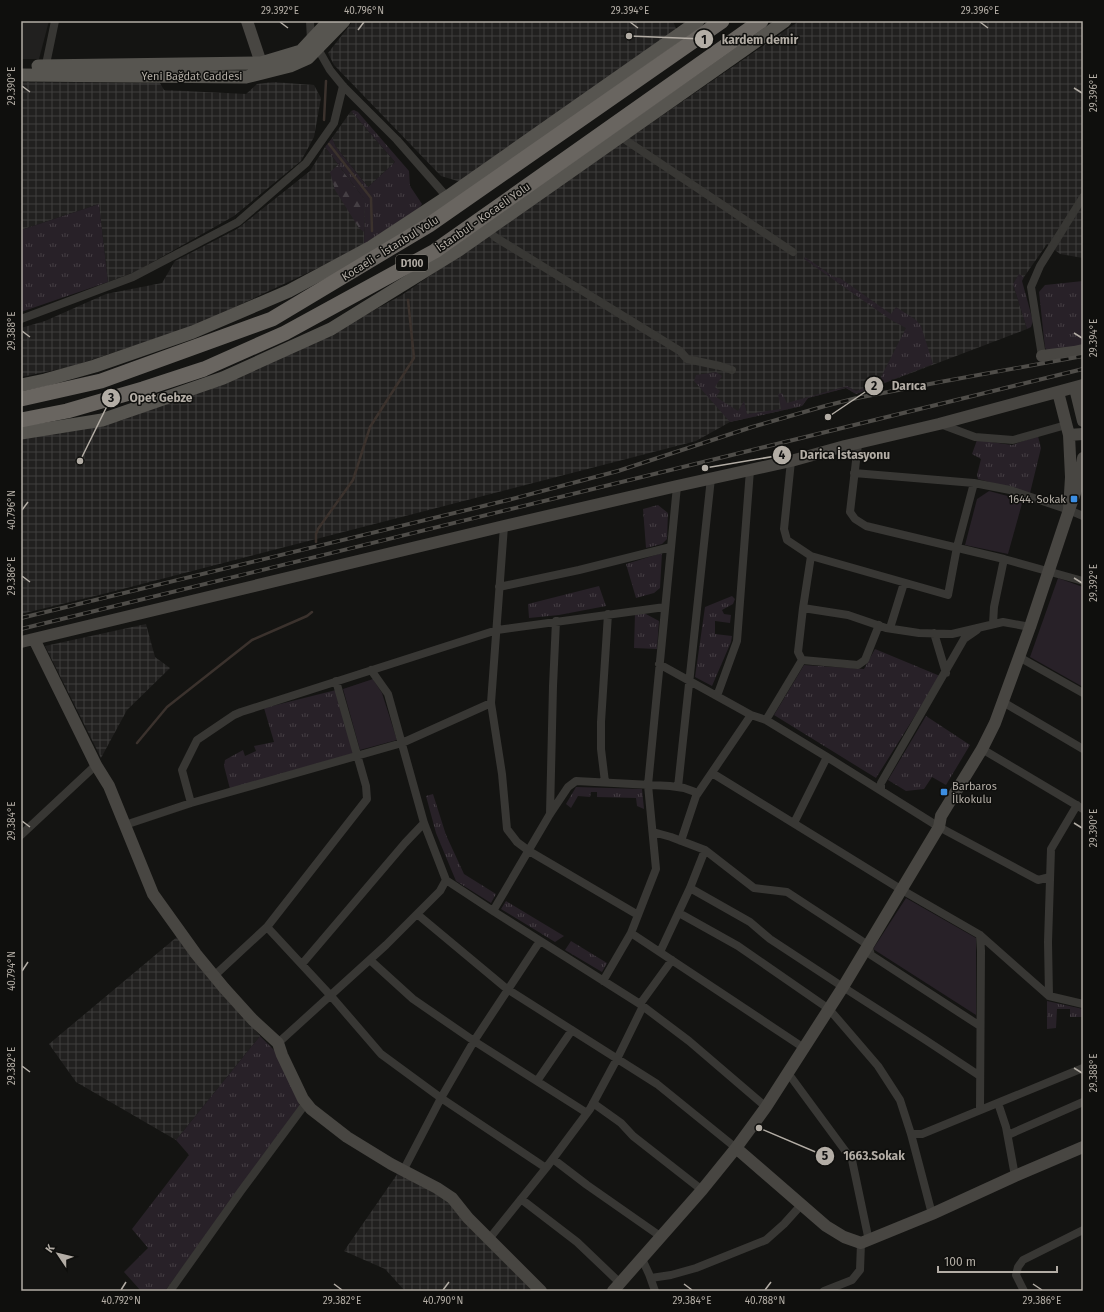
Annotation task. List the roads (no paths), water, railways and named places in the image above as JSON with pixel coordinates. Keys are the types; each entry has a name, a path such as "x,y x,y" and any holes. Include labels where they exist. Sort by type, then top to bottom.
{"highway":[{"name":"Kocaeli - İstanbul Yolu","path":"21,399 101,381 272,319 429,225 722,21"},
{"name":"İstanbul - Kocaeli Yolu","path":"21,420 67,411 143,389 204,369 285,333 435,251 761,21"}],"main road":[{"name":"Yeni Bağdat Caddesi","path":"21,66 44,71 246,77 290,66 308,58 314,44 329,21"},
{"name":"Yeni Bağdat Caddesi","path":"21,75 44,71 261,63 301,51 314,44 344,21"},
{"path":"21,433 102,420 223,378 331,329 459,250 785,21"},
{"path":"21,385 95,366 186,334 289,291 371,248 448,197 694,22"}],"street":[{"path":"44,71 56,21"},
{"path":"247,21 261,63"},
{"path":"310,21 314,44 330,70 397,140 448,197"},
{"path":"21,320 133,277 238,222 306,163 334,123 344,86"},
{"path":"621,137 793,252"},
{"path":"1083,197 1040,266 1031,287 1042,356 1083,350"},
{"path":"488,230 495,237 680,351 687,359 732,370"},
{"path":"21,642 504,526 791,461 1079,387 1083,421"},
{"path":"1058,392 1078,478"},
{"path":"939,424 975,437 1013,440 1068,430 1083,434"},
{"path":"858,444 850,512 855,519 866,526 956,547 1083,581"},
{"path":"521,1199 577,1242 617,1287 660,1236 702,1190 736,1148 766,1107 843,987 939,827 941,816 982,749 995,723 1030,626 1069,510 1083,458"},
{"path":"791,461 784,529 787,540 811,556 948,595 956,547 974,483"},
{"path":"717,696 737,641 750,470"},
{"path":"854,473 974,483 1010,490 1083,516"},
{"path":"678,787 688,680 711,478"},
{"path":"604,981 631,933 656,870 648,785 677,486"},
{"path":"504,526 491,703 502,774 507,829 517,842 528,851 638,915"},
{"path":"499,587 579,570 671,547"},
{"path":"802,660 798,652 811,556"},
{"path":"993,624 994,607 1004,560"},
{"path":"890,628 904,583"},
{"path":"191,803 182,770 196,740 241,712 497,630 665,607"},
{"path":"803,608 848,615 890,628 934,633 952,634 1003,622 1030,626"},
{"path":"605,782 601,749 601,722 608,614"},
{"path":"550,814 556,621"},
{"path":"802,660 858,665 865,660 879,625"},
{"path":"881,790 881,783 946,673 964,639 980,627"},
{"path":"934,633 946,673"},
{"path":"34,639 96,765 109,786 153,894 184,938 214,976 253,1020 278,1043 282,1055 306,1103 311,1109 347,1137 403,1171 437,1188 452,1198 468,1218 541,1291"},
{"path":"1019,657 1083,693"},
{"path":"766,720 802,660"},
{"path":"660,664 751,715 766,720 939,827 1038,880 1050,877"},
{"path":"371,670 388,694 424,823 446,880 641,1005 688,1041 766,1107"},
{"path":"214,976 267,927 367,799 366,786 336,681"},
{"path":"1003,702 1083,749"},
{"path":"125,825 191,803 402,743 491,703"},
{"path":"681,841 696,796 751,715"},
{"path":"982,749 1080,807 1051,849 1048,942 1049,996"},
{"path":"794,823 827,757"},
{"path":"21,835 96,765"},
{"path":"712,772 902,890 980,935 1049,996 1083,1004"},
{"path":"493,911 550,814 568,787 576,781 678,787 698,793"},
{"path":"302,964 405,843 424,823"},
{"path":"653,832 705,850 754,888 786,892 868,945 871,955 980,1026"},
{"path":"660,952 679,913 705,850"},
{"path":"278,1043 370,960 440,891 446,880"},
{"path":"690,888 750,922 770,939 924,1038 980,1076"},
{"path":"679,913 738,946 829,1009 878,1066 900,1100 911,1134 932,1214"},
{"path":"417,914 507,989 658,1084 736,1148 826,1226 844,1237 865,1242 1083,1147"},
{"path":"267,927 331,996 381,1054 441,1098 546,1168"},
{"path":"631,933 804,1048"},
{"path":"980,935 980,1110"},
{"path":"403,1171 441,1098 474,1041 540,941"},
{"path":"370,960 413,999 474,1041 587,1114"},
{"path":"489,1239 587,1114 617,1059 641,1005 672,960"},
{"path":"537,1081 572,1030"},
{"path":"911,1134 922,1134 1083,1068"},
{"path":"788,1073 852,1160 865,1242 860,1270 852,1280 824,1291"},
{"path":"1008,1135 1083,1102"},
{"path":"170,1291 306,1103"},
{"path":"593,1103 621,1123 633,1136 702,1190"},
{"path":"998,1103 1008,1135 1015,1176"},
{"path":"553,1159 588,1186 660,1236"},
{"path":"651,1278 671,1275 696,1268 766,1240 784,1224 802,1204"},
{"path":"1024,1291 1016,1276 1018,1267 1023,1260 1083,1230"},
{"path":"642,1259 655,1291"}],"waterway":[{"path":"324,120 326,81"},
{"path":"329,144 371,198 372,231"},
{"path":"316,542 316,534 318,529 353,480 370,427 414,358 408,300"},
{"path":"137,743 167,707 252,640 307,616 312,612"}],"railway":[{"path":"21,618 508,500 618,471 752,427 857,398 1083,356"},
{"path":"21,629 1083,369"}],"place":[{"name":"kardem demir","path":"629,36"},
{"name":"Darıca","path":"828,417"},
{"name":"Opet Gebze","path":"80,461"},
{"name":"Darica İstasyonu","path":"705,468"},
{"name":"1644. Sokak","path":"1074,499"},
{"name":"Barbaros İlkokulu","path":"944,792"},
{"name":"1663.Sokak","path":"759,1128"}]}
